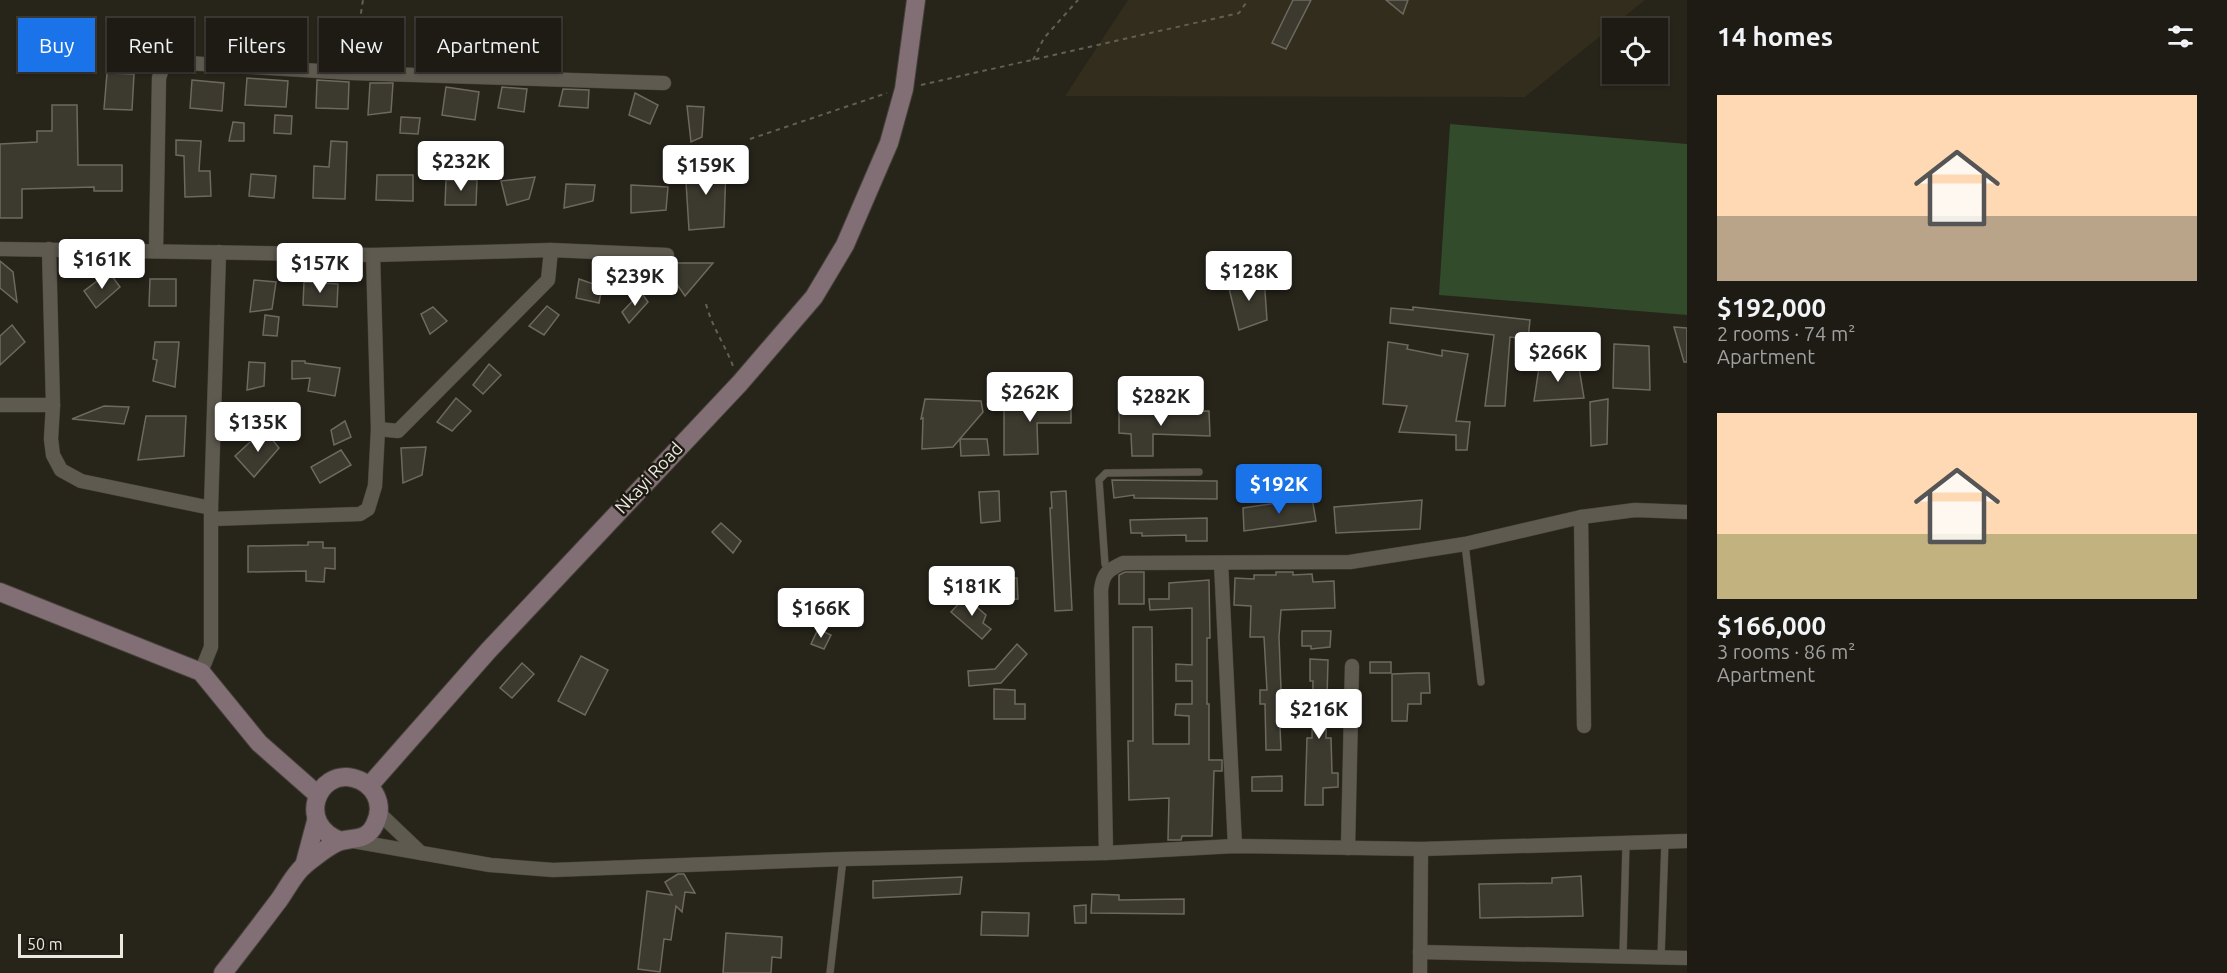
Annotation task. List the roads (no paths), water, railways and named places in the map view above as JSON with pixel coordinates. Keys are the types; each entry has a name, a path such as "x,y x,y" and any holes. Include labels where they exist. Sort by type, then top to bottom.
{"main road":[{"name":"Nkayi Road","path":"369,786 488,651 740,383 814,297 845,245 890,143 904,89 916,0"},
{"path":"0,592 201,672 259,743 318,795"},
{"path":"223,973 304,866 316,821 314,807 318,795 332,780 352,777 369,786 379,803 379,813 370,831 347,841 304,866"},
{"path":"316,821 330,837 347,841"}],"street":[{"path":"156,250 159,78 163,66 171,63 352,73 663,83"},
{"path":"0,249 373,255 551,250 667,255"},
{"path":"49,249 53,405 51,439 53,455 61,470 81,481 212,514 360,514 368,509 373,498 378,429 373,255"},
{"path":"378,429 398,431 548,280 551,250"},
{"path":"201,672 211,647 219,252"},
{"path":"0,405 53,405"},
{"path":"1106,853 1101,590 1103,576 1108,570 1123,563 1350,562 1465,544 1581,517 1635,510 1687,512"},
{"path":"1581,517 1584,726"},
{"path":"1221,563 1235,846"},
{"path":"1348,849 1352,666"},
{"path":"379,813 421,853"},
{"path":"347,841 490,865 553,870 843,859 1106,853 1235,846 1421,849 1687,842"},
{"path":"1420,973 1421,849"},
{"path":"1420,952 1687,958"}],"lane":[{"path":"1108,570 1105,564 1100,480 1106,473 1199,472"},
{"path":"1465,544 1480,682"},
{"path":"1661,957 1665,842"},
{"path":"1623,955 1626,843"},
{"path":"830,973 843,859"}]}
